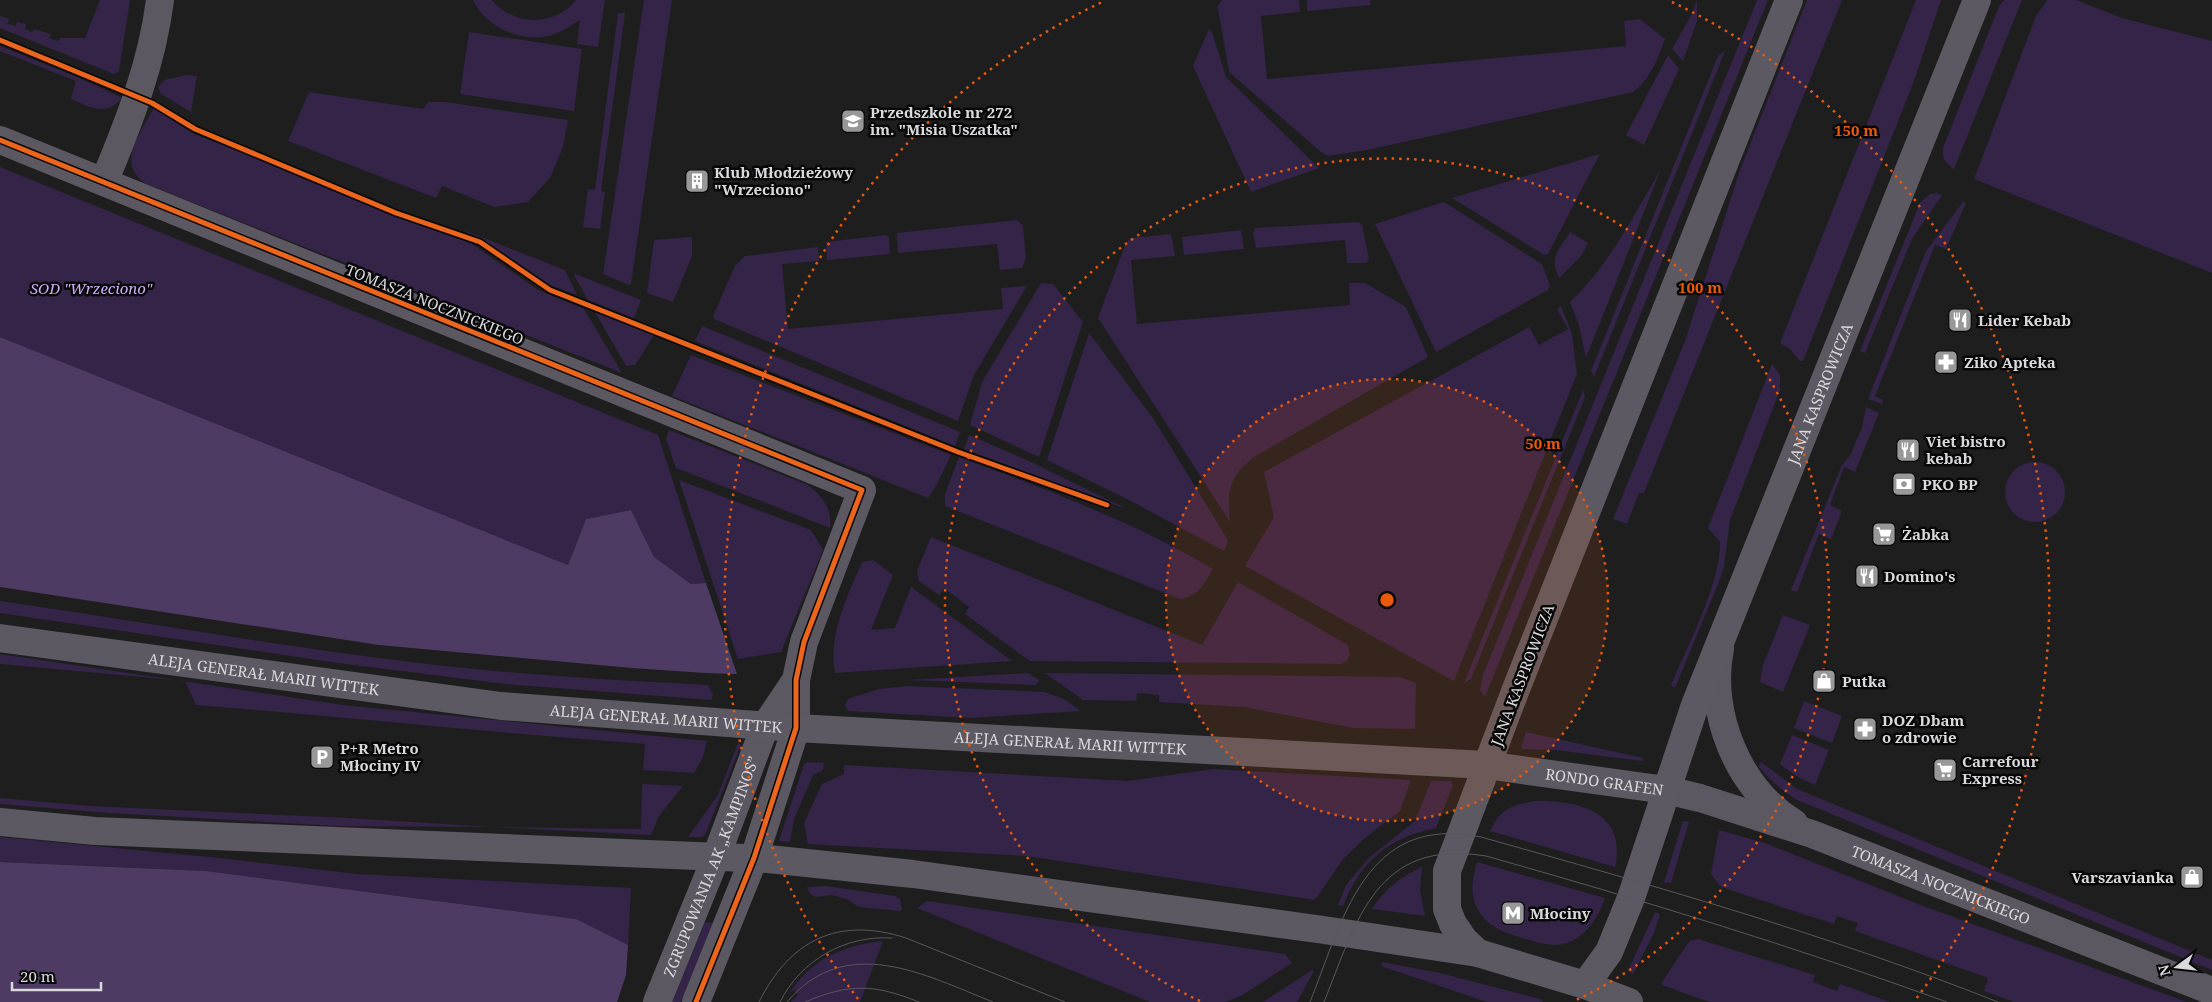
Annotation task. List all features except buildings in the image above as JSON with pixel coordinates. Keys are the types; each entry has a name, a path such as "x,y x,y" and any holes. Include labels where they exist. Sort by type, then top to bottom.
{"main road":[{"name":"JANA KASPROWICZA","path":"1486,765 1789,0"},
{"name":"JANA KASPROWICZA","path":"1666,790 1694,705 1977,0"},
{"name":"ALEJA GENERAŁ MARII WITTEK","path":"0,638 501,706 796,728 1486,765"},
{"name":"RONDO GRAFEN","path":"1486,765 1666,790 1631,898 1609,952 1584,985"},
{"path":"1478,953 1464,940 1453,924 1447,909 1446,878 1452,854 1486,765"},
{"path":"0,822 95,831 754,858 923,875 1478,953 1584,985"}],"street":[{"path":"104,182 141,88 156,36 160,0"},
{"name":"TOMASZA NOCZNICKIEGO","path":"0,140 862,490"},
{"name":"ZGRUPOWANIA AK „KAMPINOS”","path":"696,1002 754,858 796,728 796,680 804,642 862,490"},
{"path":"1723,634 1719,656 1718,699 1722,720 1735,757 1754,786 1770,804 1790,821 1812,834"},
{"name":"ZGRUPOWANIA AK „KAMPINOS”","path":"657,1002 716,857 765,726 796,680"},
{"name":"TOMASZA NOCZNICKIEGO","path":"1666,790 1700,798 1812,834 2212,991"},
{"path":"1584,985 1629,1002"}],"green space":[{"path":"100,0 130,0 119,71 114,74 0,28 0,16 9,19 7,24 16,26 17,22 26,24 25,29 32,32 34,29 51,34 49,38 58,41 60,38 85,38"},
{"path":"473,0 492,0 511,15 522,19 534,20 557,15 576,0 605,0 598,47 577,44 580,20 552,35 529,37 518,35 496,26 487,19"},
{"path":"644,0 672,0 631,284 629,285 603,274"},
{"path":"1222,0 1299,0 1300,12 1261,16 1267,79 1626,46 1624,21 1640,19 1665,39 1649,75 1633,92 1367,150 1328,156 1229,72 1218,9 1218,5"},
{"path":"1307,0 1370,0 1371,5 1307,11"},
{"path":"1697,0 1697,21 1683,61 1672,49 1693,12"},
{"path":"1757,0 1768,0 1485,697 1480,690 1483,675"},
{"path":"1807,0 1842,0 1644,493 1639,493 1627,524 1613,519 1685,341 1740,170"},
{"path":"1916,0 1941,0 1914,81 1803,361 1800,361 1789,348 1780,343"},
{"path":"2004,0 2022,0 1954,169 1945,160 1943,148 1999,6"},
{"path":"2047,0 2076,0 2122,18 2212,41 2212,273 1974,179 2036,16"},
{"path":"618,13 625,13 601,191 605,192 600,229 583,227 588,189 595,190"},
{"path":"1209,29 1212,32 1226,77 1319,168 1251,192 1193,66"},
{"path":"469,32 582,49 574,111 460,94"},
{"path":"0,46 77,77 122,98 116,104 104,109 98,109 78,102 71,99 76,81 0,51"},
{"path":"1725,51 1594,377 1591,371 1718,56"},
{"path":"1668,55 1679,69 1644,145 1626,135"},
{"path":"186,75 197,76 191,112 161,94 158,87 165,80"},
{"path":"309,92 423,109 428,102 445,102 568,120 563,147 550,178 528,202 494,207 442,186 436,198 288,141"},
{"path":"154,108 192,133 472,244 538,290 584,309 622,373 146,184 137,176 132,167 131,157 138,137"},
{"path":"1600,154 1548,254 1544,255 1452,198"},
{"name":"SOD \"Wrzeciono\"","path":"0,167 658,435 706,583 691,584 654,557 631,510 586,519 568,565 0,337"},
{"path":"1661,169 1586,358 1579,325 1570,302 1609,256"},
{"path":"1937,193 1942,195 1912,239 1865,353 1860,351 1920,203 1930,194"},
{"path":"1444,202 1542,264 1550,285 1548,290 1436,352 1375,224"},
{"path":"1963,202 1966,203 1946,249 1935,245 1875,396 1883,400 1882,404 1868,399 1926,251"},
{"path":"1017,220 1023,226 1026,259 1022,268 1000,270 997,244 898,253 897,233"},
{"path":"1358,222 1362,225 1369,259 1366,263 1347,263 1345,240 1256,248 1253,233 1255,228"},
{"path":"463,230 565,270 577,295 552,286 484,241"},
{"path":"1241,230 1244,249 1184,255 1182,237"},
{"path":"1570,232 1588,243 1581,256 1559,278 1555,264 1556,254"},
{"path":"1171,234 1175,256 1131,260 1137,324 1350,305 1349,283 1365,283 1406,307 1428,357 1254,457 1239,471 1232,485 1229,501 1230,522 1098,318 1125,245 1130,238"},
{"path":"886,235 889,237 890,254 827,260 826,242"},
{"path":"692,237 692,256 673,302 647,293 654,240"},
{"path":"818,247 819,261 782,264 788,329 1003,309 1001,288 1027,286 974,375 958,421 714,319 713,316 735,266 745,256"},
{"path":"573,273 641,300 634,318 588,300"},
{"path":"1041,283 1053,284 1083,322 1039,457 970,425 982,382"},
{"path":"1561,306 1572,334 1577,374 1454,681 1245,566 1274,517 1264,472 1529,327 1539,345 1568,329 1557,309"},
{"path":"595,312 654,335 635,365 626,366"},
{"path":"702,326 960,432 955,446 695,341"},
{"path":"1089,333 1153,418 1228,540 1224,551 1129,500 1047,460"},
{"path":"691,355 951,455 928,498 672,396"},
{"path":"1772,364 1780,375 1780,390 1730,520 1724,566 1720,579 1675,688 1671,685 1702,615 1719,558 1720,542 1708,528"},
{"path":"1583,390 1585,397 1471,679 1464,683"},
{"path":"1866,407 1879,413 1855,472 1844,467 1830,505 1842,511 1831,539 1819,534 1797,592 1791,590 1842,465 1850,456 1862,427"},
{"path":"669,430 808,485 818,494 828,509 830,528 676,468 666,439"},
{"path":"969,435 1031,462 1129,510 964,449"},
{"path":"959,457 1089,507 1152,536 1213,569 1204,584 1196,592 1180,599 945,506 945,494"},
{"path":"2029,462 2041,462 2052,467 2060,475 2065,486 2063,504 2052,517 2041,522 2029,522 2018,517 2010,509 2005,498 2005,486 2010,475 2018,467"},
{"path":"679,480 811,530 823,550 781,652 738,659"},
{"path":"931,537 1202,645 1238,582 1348,645 1350,654 1347,661 1342,664 1030,661 965,614 969,607 944,588 939,595 919,581 917,571"},
{"path":"873,560 893,575 871,630 895,628 911,587 1012,661 835,673 834,644 840,616 862,562"},
{"path":"0,601 256,641 411,662 559,676 708,685 713,694 711,700 505,684 338,663 0,613"},
{"path":"1783,615 1810,625 1783,692 1760,682 1763,665"},
{"path":"0,654 176,680 0,664"},
{"path":"1028,673 1039,680 1036,685 909,680"},
{"path":"1045,673 1400,677 1416,683 1415,729 1353,728 1244,707 1159,702 1159,695 1137,693 1136,701 1083,700"},
{"path":"185,682 343,705 707,741 703,757 694,773 643,770 645,744 196,705"},
{"path":"906,686 1044,692 1064,699 1081,711 970,718 848,711 845,705 848,699 879,689"},
{"path":"1804,701 1842,716 1832,743 1794,728"},
{"path":"1526,732 1643,758 1642,761 1555,750 1522,749"},
{"path":"1792,735 1829,750 1815,785 1796,776 1780,764"},
{"path":"738,743 741,745 705,835 702,837 688,837 718,795"},
{"path":"807,762 824,763 823,770 813,775 794,819 790,842 779,841 804,764"},
{"path":"1761,762 1797,789 2212,960 2212,970 1797,800 1767,776 1758,766"},
{"path":"844,765 1128,781 1213,769 1411,780 1400,811 1365,838 1344,858 1315,900 1027,856 808,844 804,823 822,784 844,774"},
{"path":"1431,781 1451,781 1453,785 1436,828 1404,838 1378,854 1358,877 1343,906 1338,905 1346,885 1369,858 1415,821"},
{"path":"642,784 683,786 659,816 651,835 492,827 641,829"},
{"path":"0,798 90,806 492,827 337,826 110,813 0,804"},
{"path":"1534,801 1567,803 1582,807 1596,813 1606,821 1614,833 1617,848 1615,867 1490,831 1502,813 1513,807"},
{"path":"1683,821 1689,822 1671,883 1664,882"},
{"path":"1719,830 1765,843 1918,904 2187,1002 2014,1002 1984,991 1988,978 1855,931 1858,923 1837,916 1834,924 1721,887 1711,874"},
{"path":"0,837 220,858 357,874 631,888 628,945 576,919 206,871 0,862"},
{"path":"1477,862 1605,898 1591,925 1581,935 1567,943 1548,945 1512,935 1496,928 1477,909 1472,890"},
{"path":"1422,867 1420,890 1425,916 1372,909 1382,895 1394,884"},
{"path":"826,886 895,896 900,899 902,909 900,911 859,907 847,899 832,895 816,897 811,895 807,887"},
{"path":"927,901 1285,954 1292,963 1241,996 1225,1002 1150,1002 917,908"},
{"path":"1655,912 1660,914 1654,933 1633,974 1628,971"},
{"path":"705,922 713,923 681,1002 672,1002"},
{"path":"1698,939 1815,975 1813,982 1837,991 1840,984 1890,1002 1709,1002 1662,985 1662,982 1686,946 1690,941"},
{"path":"883,941 860,1002 791,1002 798,995 795,990 790,992 799,980 819,962 842,950"},
{"path":"1382,962 1440,973 1540,999 1544,1002 1487,1002 1381,966"},
{"path":"1312,970 1314,971 1297,1002 1263,1002"}],"shaded area":[{"path":"0,337 568,565 586,519 631,510 654,557 691,584 706,583 737,674 632,668 379,645 0,587"},
{"path":"0,862 206,871 576,919 628,945 626,975 617,1002 0,1002"}],"tram line":[{"path":"1310,1002 1334,938 1348,907 1364,880 1385,857 1410,841 1442,834 1481,837 1676,893 1806,933 1998,1002"},
{"path":"1324,1002 1348,942 1361,915 1376,891 1395,873 1419,860 1449,854 1486,856 1602,890 1775,943 1947,1002"},
{"path":"759,1002 771,981 785,963 801,949 819,938 838,932 859,930 881,932 906,938 1065,1002"},
{"path":"780,1002 800,974 826,953 858,941 892,938"},
{"path":"787,1002 810,981 835,969 860,964 887,966 913,972 993,1002"},
{"path":"805,1002 835,991 862,988 889,992 919,1002"}],"cycle path":[{"path":"0,40 152,103 195,129 396,213 480,242 550,290 958,452 1107,505"},
{"path":"0,140 862,490 804,642 796,680 796,728 754,858 696,1002"}],"place":[{"name":"Przedszkole nr 272 im. \"Misia Uszatka\"","path":"853,121"},
{"name":"Klub Młodzieżowy \"Wrzeciono\"","path":"697,181"},
{"name":"Lider Kebab","path":"1960,320"},
{"name":"Ziko Apteka","path":"1946,362"},
{"name":"Viet bistro kebab","path":"1908,450"},
{"name":"PKO BP","path":"1904,484"},
{"name":"Żabka","path":"1884,534"},
{"name":"Domino's","path":"1867,576"},
{"name":"Putka","path":"1824,681"},
{"name":"DOZ Dbam o zdrowie","path":"1865,729"},
{"name":"P+R Metro Młociny IV","path":"322,757"},
{"name":"Carrefour Express","path":"1945,770"},
{"name":"Varszavianka","path":"2192,877"},
{"name":"Młociny","path":"1513,913"}]}
